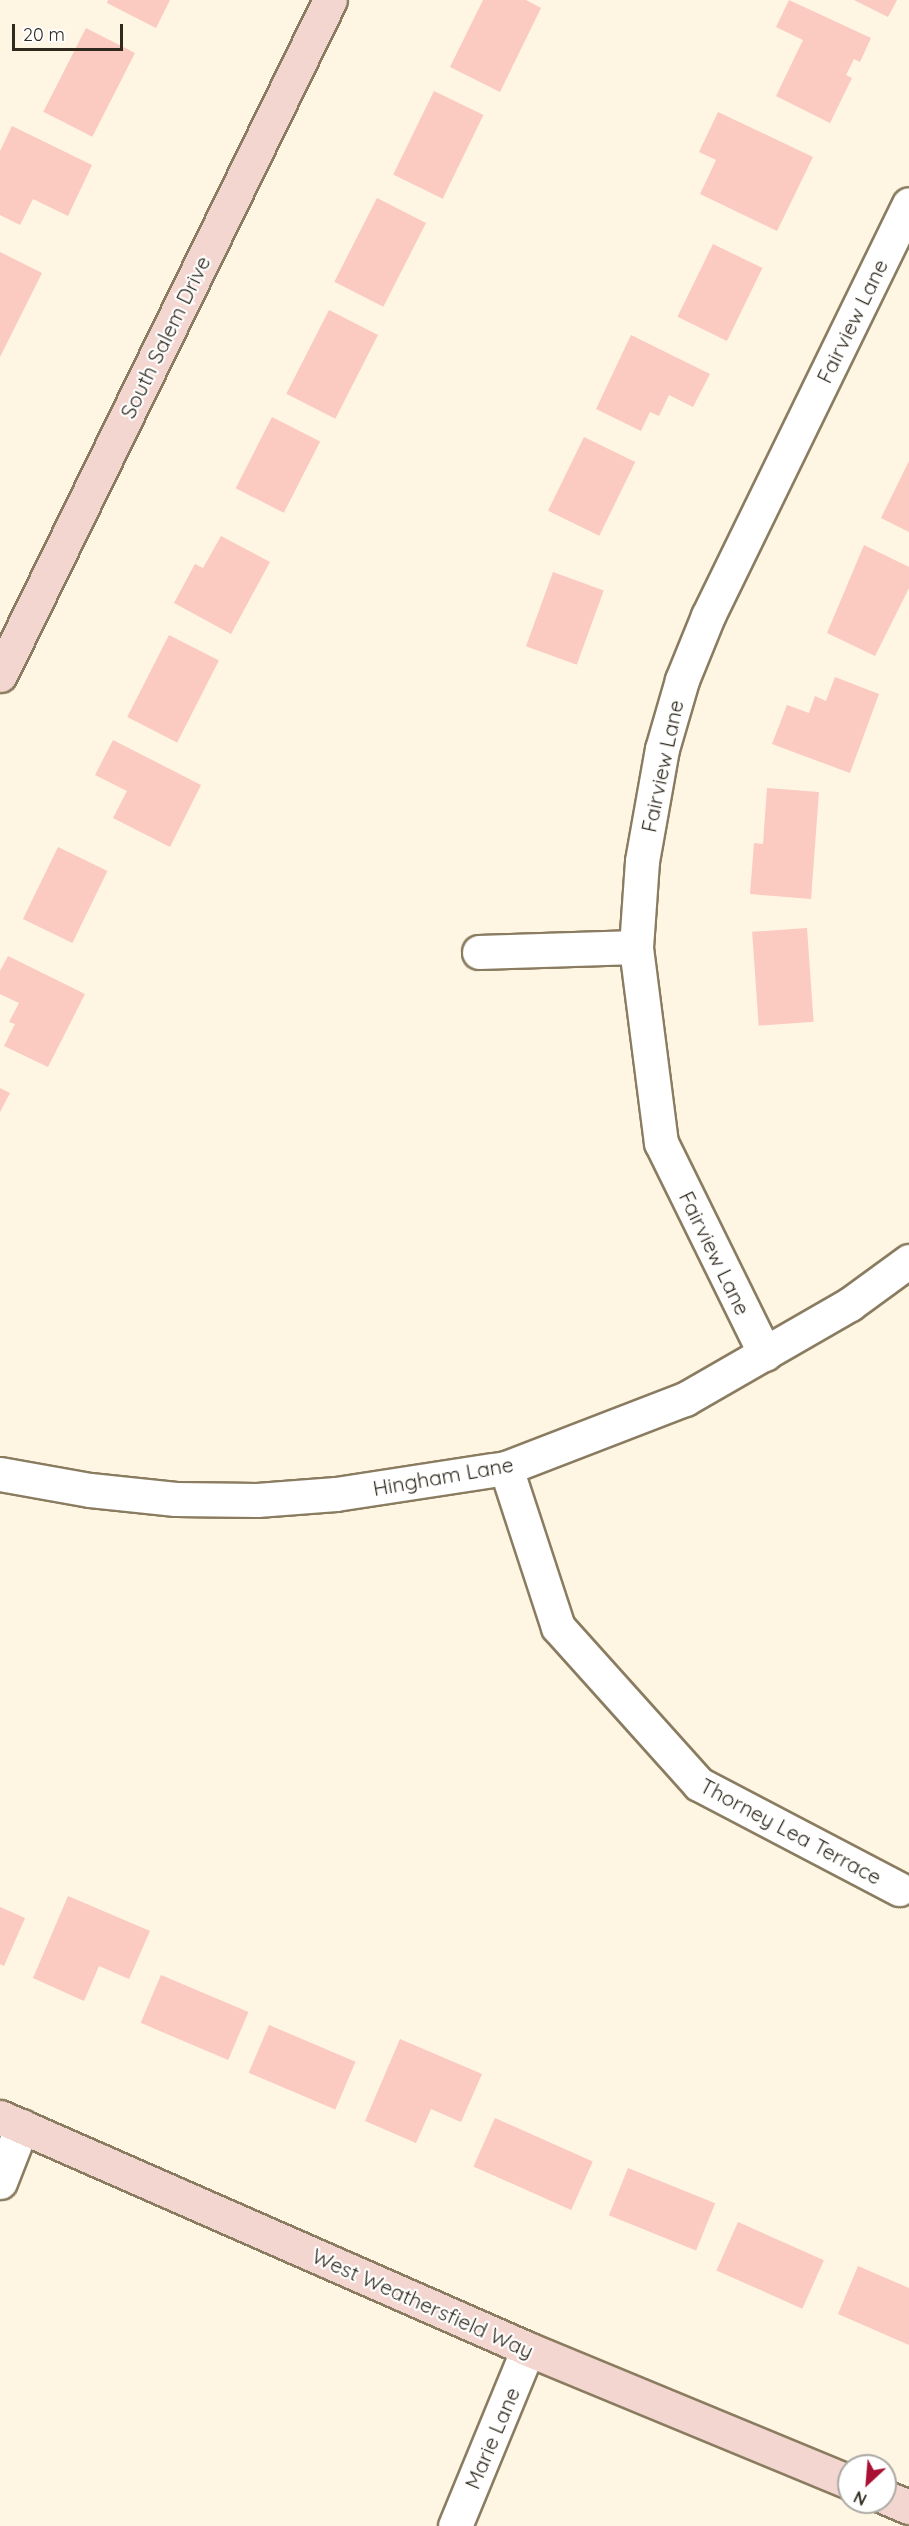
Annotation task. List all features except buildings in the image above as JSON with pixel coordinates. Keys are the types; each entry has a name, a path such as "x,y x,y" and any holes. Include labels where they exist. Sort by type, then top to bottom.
{"street":[{"name":"South Salem Drive","path":"0,675 330,0"},
{"name":"Fairview Lane","path":"765,1354 661,1143 636,947 642,861 662,749 682,680 708,616 909,204"},
{"path":"479,952 636,947"},
{"name":"Hingham Lane","path":"0,1474 90,1490 176,1499 257,1500 336,1494 506,1468 685,1399 850,1304 909,1261"},
{"name":"Thorney Lea Terrace","path":"506,1468 558,1628 699,1784 899,1889"},
{"path":"0,2182 11,2121"},
{"name":"West Weathersfield Way","path":"11,2121 528,2349 837,2477"},
{"name":"Marie Lane","path":"455,2526 528,2349"}]}
